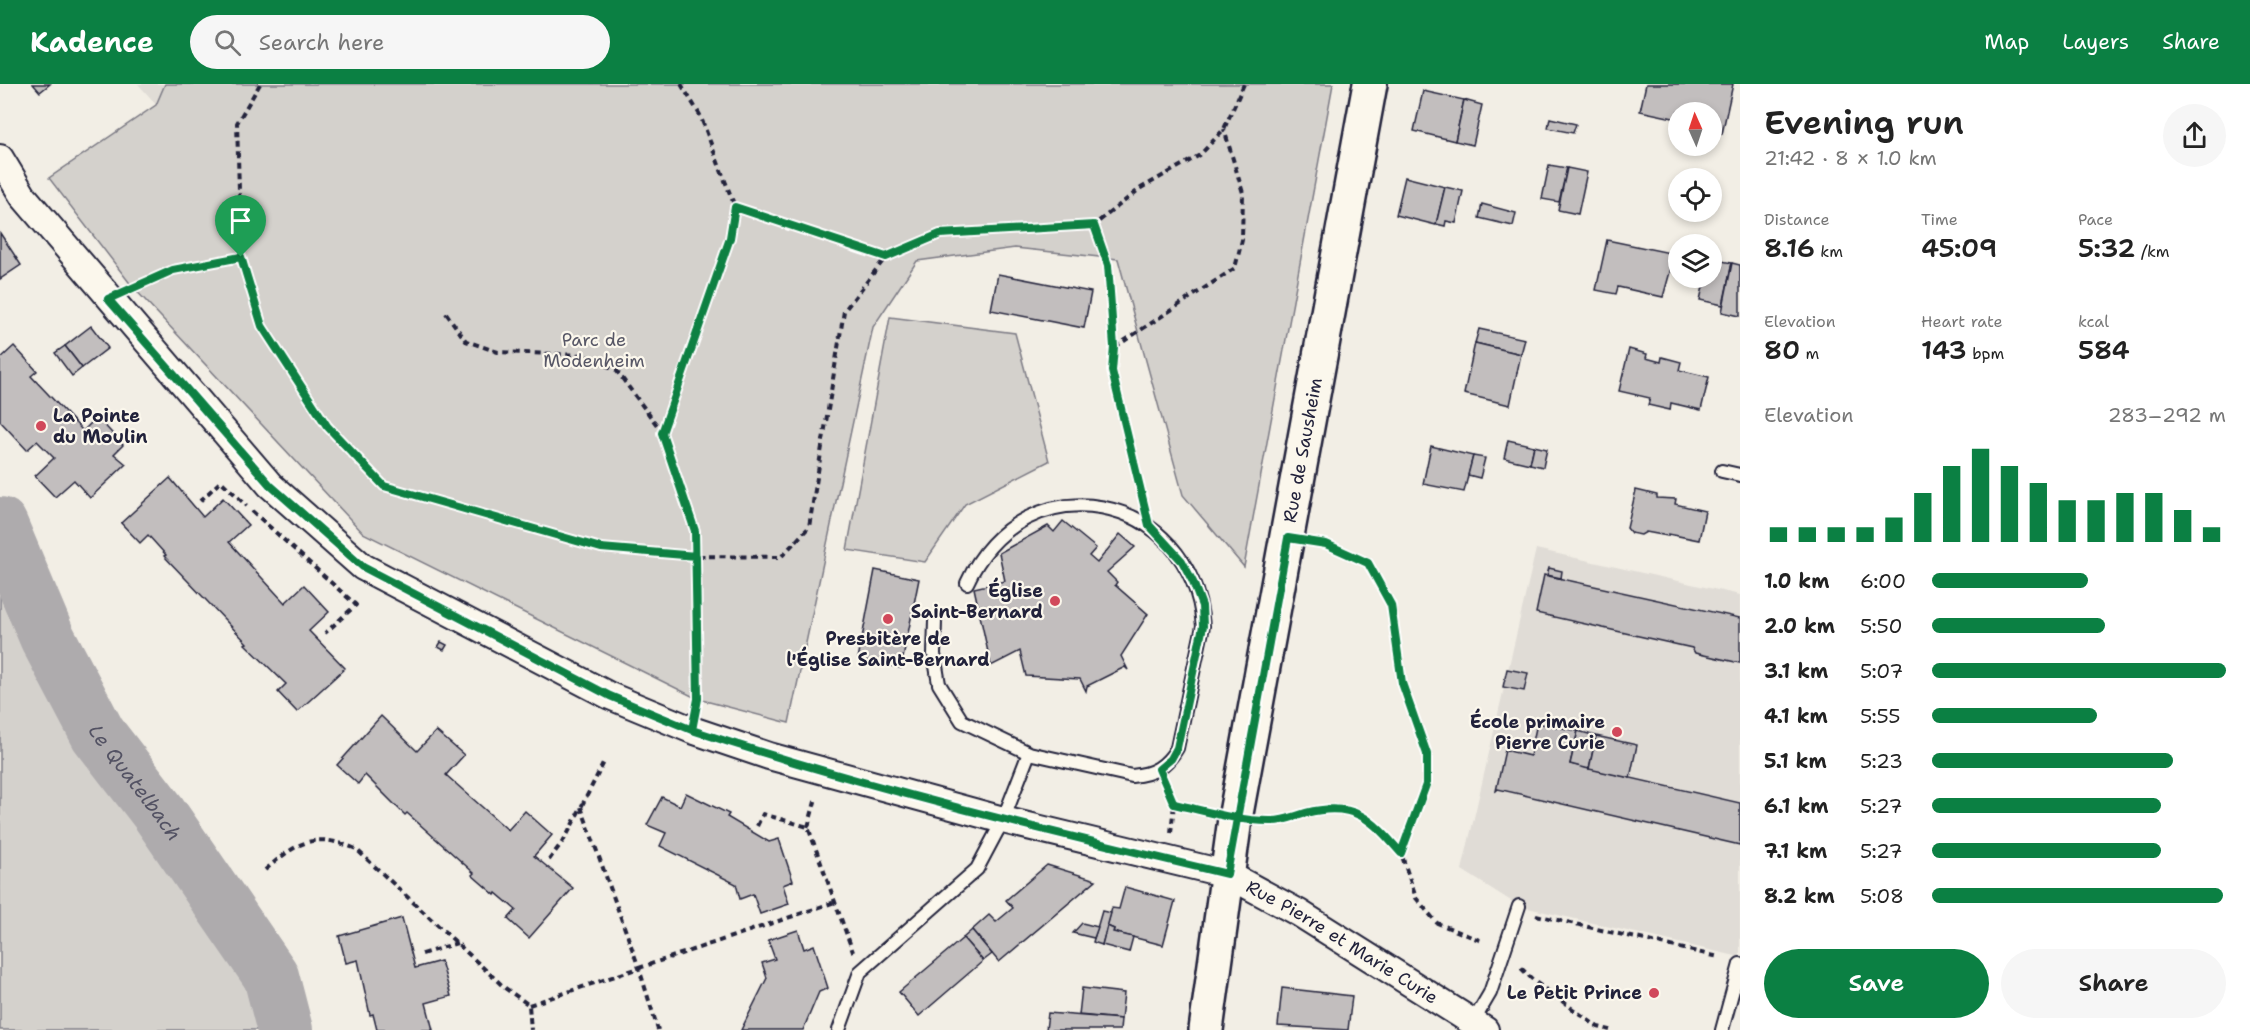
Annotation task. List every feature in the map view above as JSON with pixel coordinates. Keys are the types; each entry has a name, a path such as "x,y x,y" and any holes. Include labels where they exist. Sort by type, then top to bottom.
{"main road":[{"name":"Rue de Sausheim","path":"1206,1030 1235,819 1370,84"}],"street":[{"name":"Rue Pierre et Marie Curie","path":"0,158 23,196 108,299 270,485 363,567 610,696 692,730 769,756 1003,820 1227,874 1299,913 1479,1026"}],"lane":[{"path":"1722,471 1740,475"},
{"path":"935,621 934,654 939,684 963,721 1029,753 1132,776 1148,775 1171,759 1177,748 1203,626 1202,606 1182,561 1149,525 1124,512 1097,505 1071,504 1037,513 1006,531 978,559 968,583"},
{"path":"838,1030 860,972 976,869 1003,820 1029,753"},
{"path":"1479,1026 1519,909"},
{"path":"1722,1030 1734,962"}],"path":[{"path":"260,84 237,123 241,257 262,326 327,426 384,486 601,548 696,556 781,557 809,526 844,311 886,257 940,234 1094,225 1141,188 1200,154 1224,129 1244,84"},
{"path":"662,433 730,238 735,207 700,115 681,84"},
{"path":"1114,347 1235,268 1242,240 1244,193 1224,129"},
{"path":"735,207 886,257"},
{"path":"1094,225 1108,265 1114,347 1112,371 1149,525"},
{"path":"108,299 173,270 241,257"},
{"path":"446,313 466,341 498,352 584,355 616,370 662,433 695,531 698,699 692,730"},
{"path":"200,501 221,481 287,544 356,604 325,633"},
{"path":"1288,538 1326,544 1368,563 1391,605 1402,683 1427,754 1427,782 1401,853"},
{"path":"549,860 566,837 604,762"},
{"path":"1159,769 1174,804 1235,819 1273,822 1326,808 1349,810 1370,819 1401,853 1416,898 1437,923 1505,951 1534,981 1598,1028 1610,1030"},
{"path":"816,798 808,827 860,972"},
{"path":"581,807 639,968 658,1030"},
{"path":"757,826 763,814 808,827"},
{"path":"265,870 288,850 304,842 317,839 337,841 356,849 505,988 529,1005"},
{"path":"529,1005 835,902"},
{"path":"1519,909 1734,962"},
{"path":"422,954 457,943"},
{"path":"529,1005 531,1030"}],"shaded area":[{"path":"138,84 165,84 156,104"},
{"name":"École primaire Pierre Curie","path":"1536,549 1740,595 1740,957 1519,906 1462,870"}],"green space":[{"name":"Parc de Modenheim","path":"165,84 1333,84 1244,567 1183,495 1118,259 1015,248 917,261 873,327 789,723 698,699 363,533 132,286 49,178 156,105"},
{"path":"890,317 1015,333 1049,461 965,504 925,562 847,550"},
{"path":"0,560 8,574 28,629 93,752 258,981 271,1030 0,1030"}],"building":[{"path":"33,84 50,84 40,92"},
{"path":"1646,84 1733,84 1722,134 1722,102 1668,102 1668,117 1640,111"},
{"path":"1423,91 1464,100 1455,141 1414,131"},
{"path":"1464,100 1482,105 1473,145 1455,141"},
{"path":"1550,118 1576,124 1573,133 1548,128"},
{"path":"1549,165 1567,168 1559,202 1542,199"},
{"path":"1567,168 1587,172 1578,214 1558,210"},
{"path":"1405,177 1445,187 1436,225 1396,215"},
{"path":"1445,187 1463,191 1456,223 1446,221 1445,226 1436,224"},
{"path":"1482,204 1516,213 1513,226 1479,218"},
{"path":"0,233 21,265 0,279"},
{"path":"1607,240 1668,253 1668,279 1663,297 1618,287 1616,294 1596,290"},
{"path":"1722,261 1732,263 1723,305 1700,300 1703,288 1722,288"},
{"path":"1732,263 1740,265 1740,316 1722,312"},
{"path":"998,274 1091,292 1084,328 991,310"},
{"path":"91,326 108,348 82,368 65,346"},
{"path":"1479,329 1525,339 1521,354 1475,343"},
{"path":"1475,343 1521,354 1510,405 1464,394"},
{"name":"La Pointe du Moulin","path":"14,346 37,371 31,376 83,431 97,417 123,445 114,454 126,464 90,498 74,480 55,497 35,476 54,458 37,441 27,450 0,421 0,359"},
{"path":"65,346 82,368 72,376 55,353"},
{"path":"1629,349 1647,354 1646,358 1661,362 1662,357 1681,362 1679,370 1709,377 1701,410 1671,403 1670,410 1648,405 1650,398 1619,391"},
{"path":"1508,440 1534,446 1530,464 1504,458"},
{"path":"1431,446 1473,456 1464,492 1423,484"},
{"path":"1534,446 1547,449 1543,467 1530,464"},
{"path":"1473,456 1485,458 1480,478 1468,475"},
{"path":"170,478 203,517 223,498 248,525 229,542 285,603 304,585 329,612 309,631 345,668 297,712 278,692 286,684 245,644 247,643 164,556 166,555 148,535 140,543 121,523"},
{"path":"1636,490 1657,495 1657,498 1676,499 1675,504 1705,511 1699,540 1668,534 1668,536 1646,532 1641,535 1631,533 1627,528"},
{"name":"Église Saint-Bernard","path":"1063,521 1096,548 1089,556 1097,563 1120,534 1135,547 1107,572 1117,582 1115,585 1148,614 1121,656 1128,670 1125,667 1087,686 1086,691 1080,679 1026,676 1020,651 991,666 974,588 1005,581 999,553 1048,526 1054,532"},
{"path":"1549,568 1562,571 1561,578 1547,575"},
{"name":"Presbitère de l'Église Saint-Bernard","path":"875,570 919,579 901,668 858,659"},
{"path":"1544,575 1740,618 1740,663 1695,653 1692,648 1536,613"},
{"path":"441,642 447,645 444,650 438,647"},
{"path":"1507,669 1528,673 1524,691 1503,687"},
{"path":"381,716 417,751 436,731 464,755 446,775 508,830 525,811 552,835 534,856 573,888 529,938 508,919 516,910 472,875 474,873 407,813 405,815 365,775 358,784 337,765"},
{"path":"1537,723 1578,731 1570,764 1740,803 1740,845 1498,789 1496,791 1505,750 1530,756"},
{"path":"1578,731 1596,736 1589,769 1570,764"},
{"path":"1596,736 1637,745 1630,778 1589,769"},
{"path":"686,793 729,814 727,817 769,842 779,839 793,881 783,885 789,904 760,914 753,894 740,899 736,884 660,846 666,833 647,825 662,797 680,806"},
{"path":"1047,865 1096,880 999,962 972,930 989,915 996,922 1013,908 1006,900"},
{"path":"1125,887 1175,901 1163,945 1113,932 1114,929 1107,926 1112,908 1119,909"},
{"path":"1102,911 1111,913 1102,945 1093,942"},
{"path":"402,918 415,968 441,961 451,996 426,1003 433,1030 377,1030 373,1014 370,1015 358,960 346,963 339,936"},
{"path":"1082,923 1098,927 1094,938 1073,933"},
{"path":"1107,926 1114,929 1113,932 1133,937 1129,952 1102,945"},
{"path":"798,930 804,949 814,945 828,988 819,992 803,1030 741,1030 767,978 762,963 775,959 768,940"},
{"path":"972,930 992,954 983,961 963,938"},
{"path":"963,938 983,961 919,1016 899,992"},
{"path":"1082,988 1124,993 1121,1019 1079,1015"},
{"path":"1282,988 1352,996 1348,1030 1278,1026"},
{"path":"1048,1013 1121,1019 1120,1030 1046,1030"}],"waterway":[{"name":"Le Quatelbach","path":"0,525 47,637 98,734 159,813 271,976 285,1030"}],"place":[{"name":"La Pointe du Moulin","path":"41,426"},
{"name":"Église Saint-Bernard","path":"1055,601"},
{"name":"Presbitère de l'Église Saint-Bernard","path":"888,619"},
{"name":"École primaire Pierre Curie","path":"1617,732"},
{"name":"Le Petit Prince","path":"1654,993"}],"route":[{"path":"241,257 173,270 132,286 108,299 270,485 363,567 610,696 692,730 698,699 697,627 696,556 695,531 662,433 730,238 735,207 886,257 940,234 1094,225 1108,265 1114,347 1112,371 1149,525 1163,537 1182,561 1202,606 1203,626 1177,748 1171,759 1159,769 1174,804 1235,819 1273,822 1326,808 1349,810 1370,819 1401,853 1427,782 1427,754 1402,683 1391,605 1368,563 1326,544 1288,538 1235,819 1227,874 1003,820 769,756 692,730 698,699 696,556 601,548 384,486 327,426 262,326 241,257"}]}
